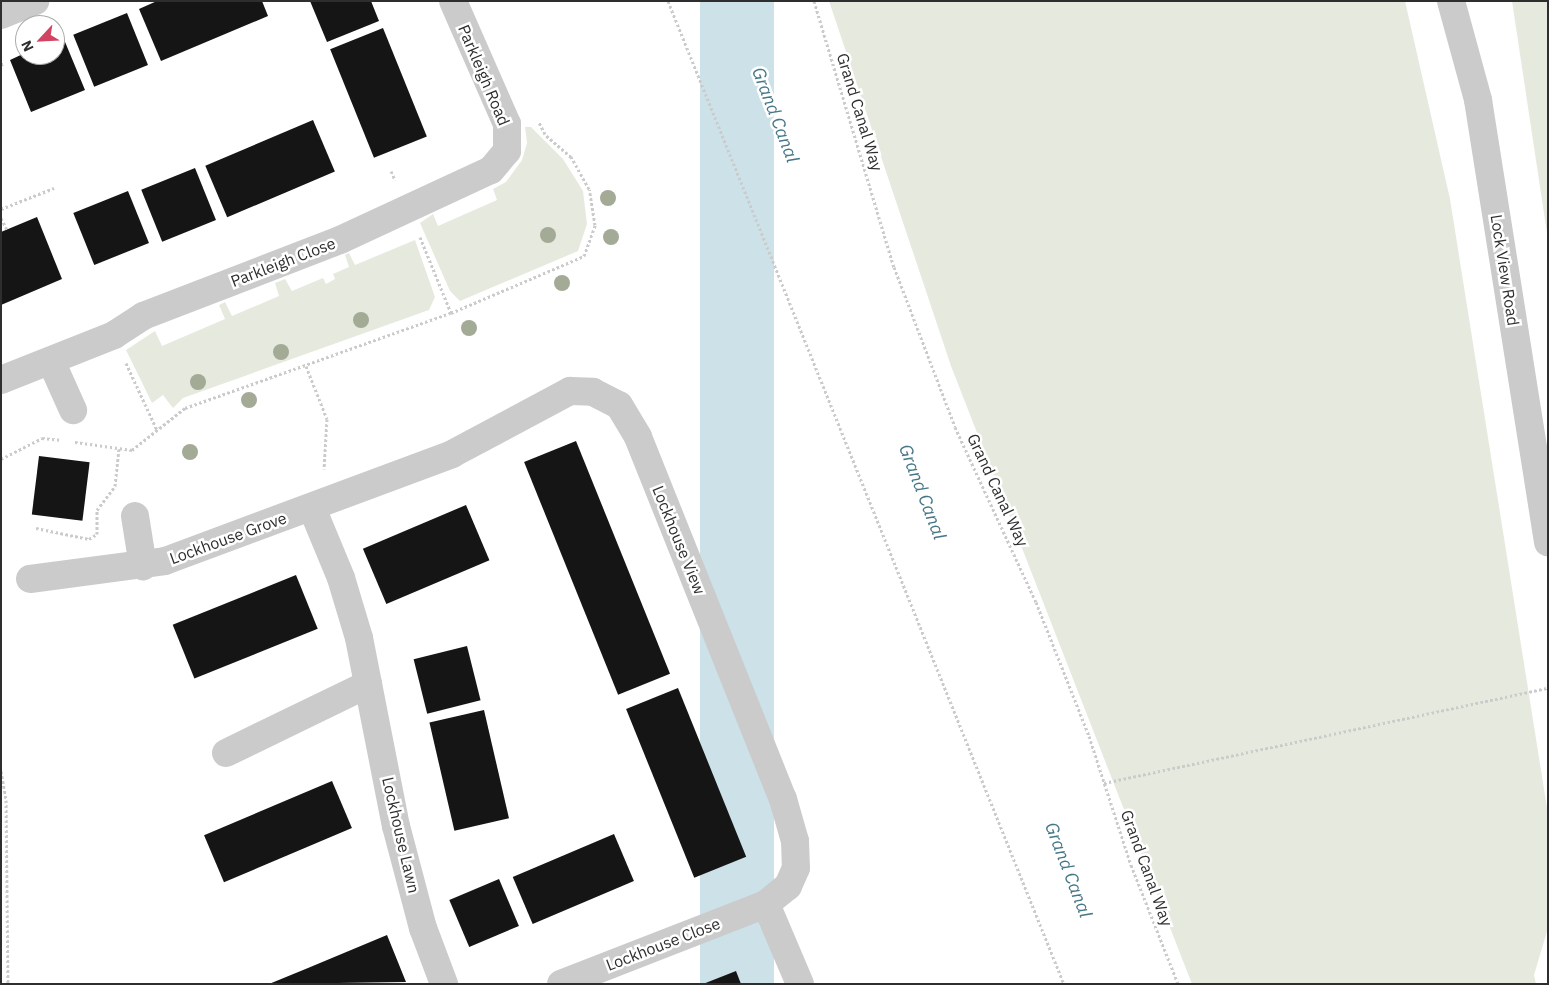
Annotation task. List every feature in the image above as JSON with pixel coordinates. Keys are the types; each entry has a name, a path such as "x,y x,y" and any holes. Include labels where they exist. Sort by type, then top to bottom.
{"street":[{"path":"1,15 36,1"},
{"name":"Parkleigh Road","path":"453,1 507,124 507,150"},
{"name":"Lock View Road","path":"1451,1 1478,100 1548,542"},
{"name":"Parkleigh Close","path":"1,380 114,335 143,316 340,240 491,170 507,150"},
{"path":"51,361 73,410"},
{"name":"Lockhouse View","path":"322,504 452,454 570,391 593,392 619,405 638,437 783,799 795,842 796,868 788,886 766,904"},
{"name":"Lockhouse Grove","path":"30,579 143,566 322,504"},
{"name":"Lockhouse Lawn","path":"322,504 368,684 396,826 423,928 444,984"},
{"path":"135,516 143,566"},
{"path":"226,753 368,684"},
{"path":"766,904 800,984"},
{"name":"Lockhouse Close","path":"561,984 766,904"}],"path":[{"path":"668,1 1064,984"},
{"name":"Grand Canal Way","path":"814,1 894,267 955,427 1036,602 1178,984"},
{"path":"1,459 42,438 132,450 185,408 452,313 584,256 595,225 590,189 571,157 545,134 538,119"},
{"path":"1,209 54,188"},
{"path":"1,218 7,230"},
{"path":"416,228 452,313"},
{"path":"123,355 157,430"},
{"path":"306,366 327,419 322,504"},
{"path":"36,528 90,539 96,534 96,510 115,486 119,448"},
{"path":"1104,783 1548,688"},
{"path":"1,771 6,800 8,984"}],"shaded area":[{"path":"829,1 1405,1 1450,199 1548,814 1548,928 1534,975 1536,984 1192,984 951,366"},
{"path":"1512,1 1548,1 1548,239 1545,220"},
{"path":"525,127 531,127 563,159 583,191 587,224 578,251 460,301 450,291 420,223 433,214 438,226 497,200 493,189 506,182 522,160 527,143"},
{"path":"415,240 435,297 429,310 183,398 173,408 163,395 152,403 126,350 155,331 162,346 225,319 219,305 225,302 232,316 279,296 275,283 285,279 292,291 323,278 326,284 335,279 333,274 349,267 345,255 349,253 355,265"}],"water":[{"path":"700,1 774,1 774,984 700,984"}],"building":[{"path":"157,1 262,1 268,16 161,61 139,9"},
{"path":"310,1 371,1 379,21 327,42"},
{"path":"127,13 148,65 94,87 73,35"},
{"path":"383,28 427,136 374,158 330,49"},
{"path":"65,42 85,90 31,112 10,60 15,58 15,65 65,65"},
{"path":"313,120 335,172 227,217 205,166"},
{"path":"195,168 216,220 162,242 141,190"},
{"path":"128,191 149,243 94,265 73,213"},
{"path":"37,217 62,279 1,305 1,232"},
{"path":"576,441 670,674 618,695 524,462"},
{"path":"39,456 90,462 82,521 32,515"},
{"path":"466,505 489,560 386,604 363,549"},
{"path":"296,575 318,629 194,679 173,625"},
{"path":"467,646 481,700 427,714 414,659"},
{"path":"678,688 746,857 694,878 626,709"},
{"path":"484,710 509,818 454,831 429,723"},
{"path":"332,781 352,828 224,882 204,835"},
{"path":"614,834 634,881 533,924 513,877"},
{"path":"499,879 519,926 469,947 449,900"},
{"path":"387,935 406,982 269,984 308,968"},
{"path":"736,971 741,984 703,984"}],"water label":[{"name":"Grand Canal","path":"775,115"},
{"name":"Grand Canal","path":"922,492"},
{"name":"Grand Canal","path":"1068,870"}]}
